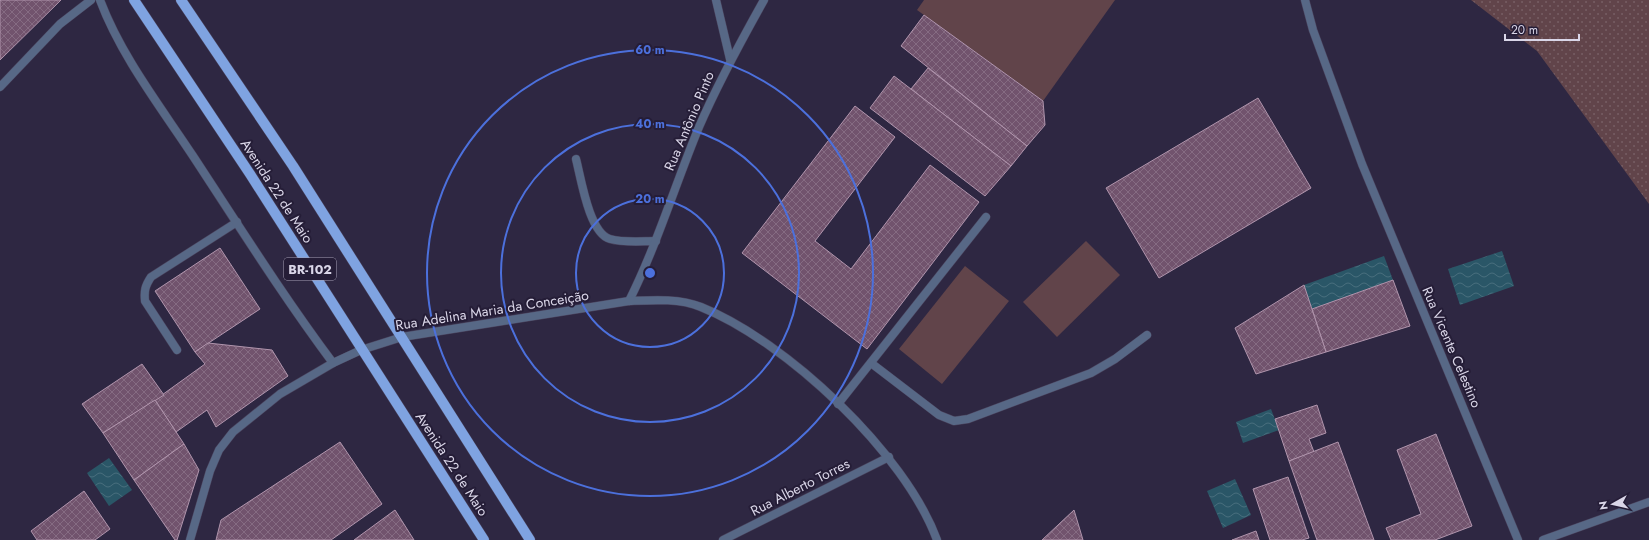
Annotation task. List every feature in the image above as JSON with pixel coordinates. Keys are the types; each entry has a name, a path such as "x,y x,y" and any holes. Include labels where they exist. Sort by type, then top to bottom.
{"main road":[{"name":"Avenida 22 de Maio","path":"134,0 250,174 361,350 484,540"},
{"name":"Avenida 22 de Maio","path":"181,0 298,173 530,540"}],"street":[{"path":"0,87 60,24 91,0"},
{"path":"100,0 113,32 278,286 333,363"},
{"path":"716,0 730,59"},
{"name":"Rua Antônio Pinto","path":"629,301 656,241 676,184 700,126 730,59 764,0"},
{"name":"Rua Vicente Celestino","path":"1305,0 1313,30 1362,164 1518,540"},
{"path":"576,159 593,220 599,233 609,239 656,241"},
{"path":"838,404 986,217"},
{"path":"177,350 146,301 144,291 146,284 150,277 237,222"},
{"name":"Rua Adelina Maria da Conceição","path":"190,540 210,471 219,450 233,432 280,394 333,363 361,350 402,337 629,301 664,300 700,306 757,336 807,376 838,404 889,457 916,499 937,540"},
{"path":"871,363 939,415 954,421 968,419 1091,373 1115,359 1147,335"},
{"name":"Rua Alberto Torres","path":"723,540 889,457"},
{"path":"1543,540 1649,502"}],"shaded area":[{"path":"924,0 1115,0 1043,101 917,10"},
{"path":"1471,0 1649,0 1649,204 1537,51"},
{"path":"1086,241 1120,275 1057,337 1023,302"},
{"path":"965,266 1009,301 942,384 899,349"}],"water":[{"path":"1502,251 1514,286 1460,305 1448,269"},
{"path":"1384,256 1393,280 1312,309 1304,285"},
{"path":"1271,409 1279,430 1243,443 1236,422"},
{"path":"109,458 132,490 109,506 87,473"},
{"path":"1235,479 1251,515 1223,528 1207,491"}],"building":[{"path":"0,0 61,0 0,60"},
{"path":"924,15 1043,101 1045,125 1027,146 901,46"},
{"path":"928,68 1027,146 1011,166 911,89"},
{"path":"894,76 1011,166 985,196 870,108"},
{"path":"1258,98 1311,188 1159,278 1106,188"},
{"path":"855,106 895,137 815,241 851,269 930,165 979,202 867,349 742,253"},
{"path":"220,248 260,309 195,352 155,291"},
{"path":"1393,280 1410,326 1326,352 1312,309"},
{"path":"1304,285 1326,352 1256,374 1235,328"},
{"path":"208,343 272,350 288,376 216,427 207,410 176,432 155,400 205,364 195,352"},
{"path":"142,364 164,395 103,433 82,404"},
{"path":"155,400 184,444 134,480 103,433"},
{"path":"1317,405 1326,433 1309,439 1314,452 1289,461 1275,419"},
{"path":"1436,434 1472,526 1435,540 1391,540 1386,528 1421,514 1397,450"},
{"path":"340,442 382,504 331,540 216,540 221,520"},
{"path":"1338,442 1374,540 1317,540 1289,461"},
{"path":"184,444 199,470 177,540 175,540 134,480"},
{"path":"1288,477 1309,538 1302,540 1270,540 1253,489"},
{"path":"84,491 110,529 95,540 37,540 31,531"},
{"path":"395,510 414,540 354,540"},
{"path":"1074,510 1083,540 1042,540"},
{"path":"1256,531 1259,540 1232,540"}]}
